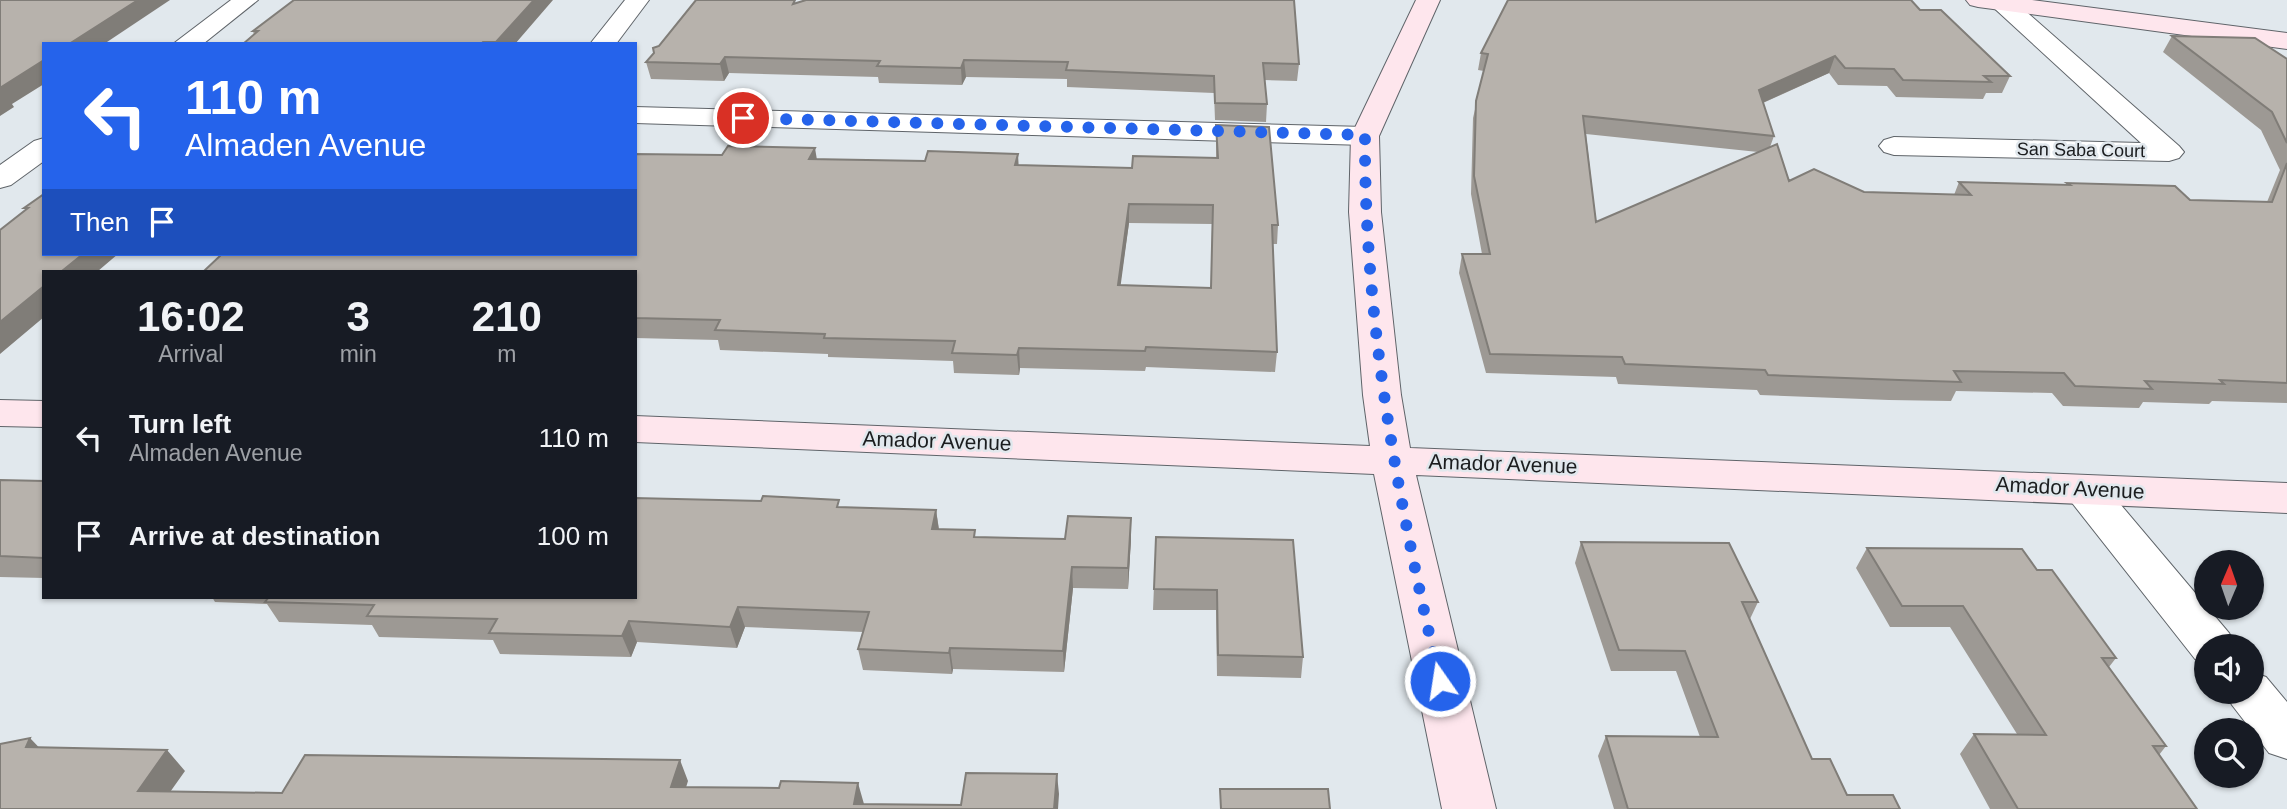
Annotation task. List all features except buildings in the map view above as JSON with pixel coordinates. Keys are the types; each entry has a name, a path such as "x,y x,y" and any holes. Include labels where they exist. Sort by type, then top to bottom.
{"street":[{"path":"189,42 246,0"},
{"path":"605,42 637,0"},
{"path":"1428,0 1365,135 1365,212 1382,395 1392,459 1469,809"},
{"path":"1990,2 2287,41"},
{"name":"San Saba Court","path":"1894,146 2169,152 1990,2"},
{"path":"637,116 1365,135"},
{"path":"0,179 42,148"},
{"path":"0,413 42,414"},
{"name":"Amador Avenue","path":"637,429 2287,498"},
{"path":"2084,489 2202,634"},
{"path":"2260,704 2287,738"}],"route":[{"path":"743,118 1365,135 1365,212 1382,395 1405,527 1440,681"}]}
